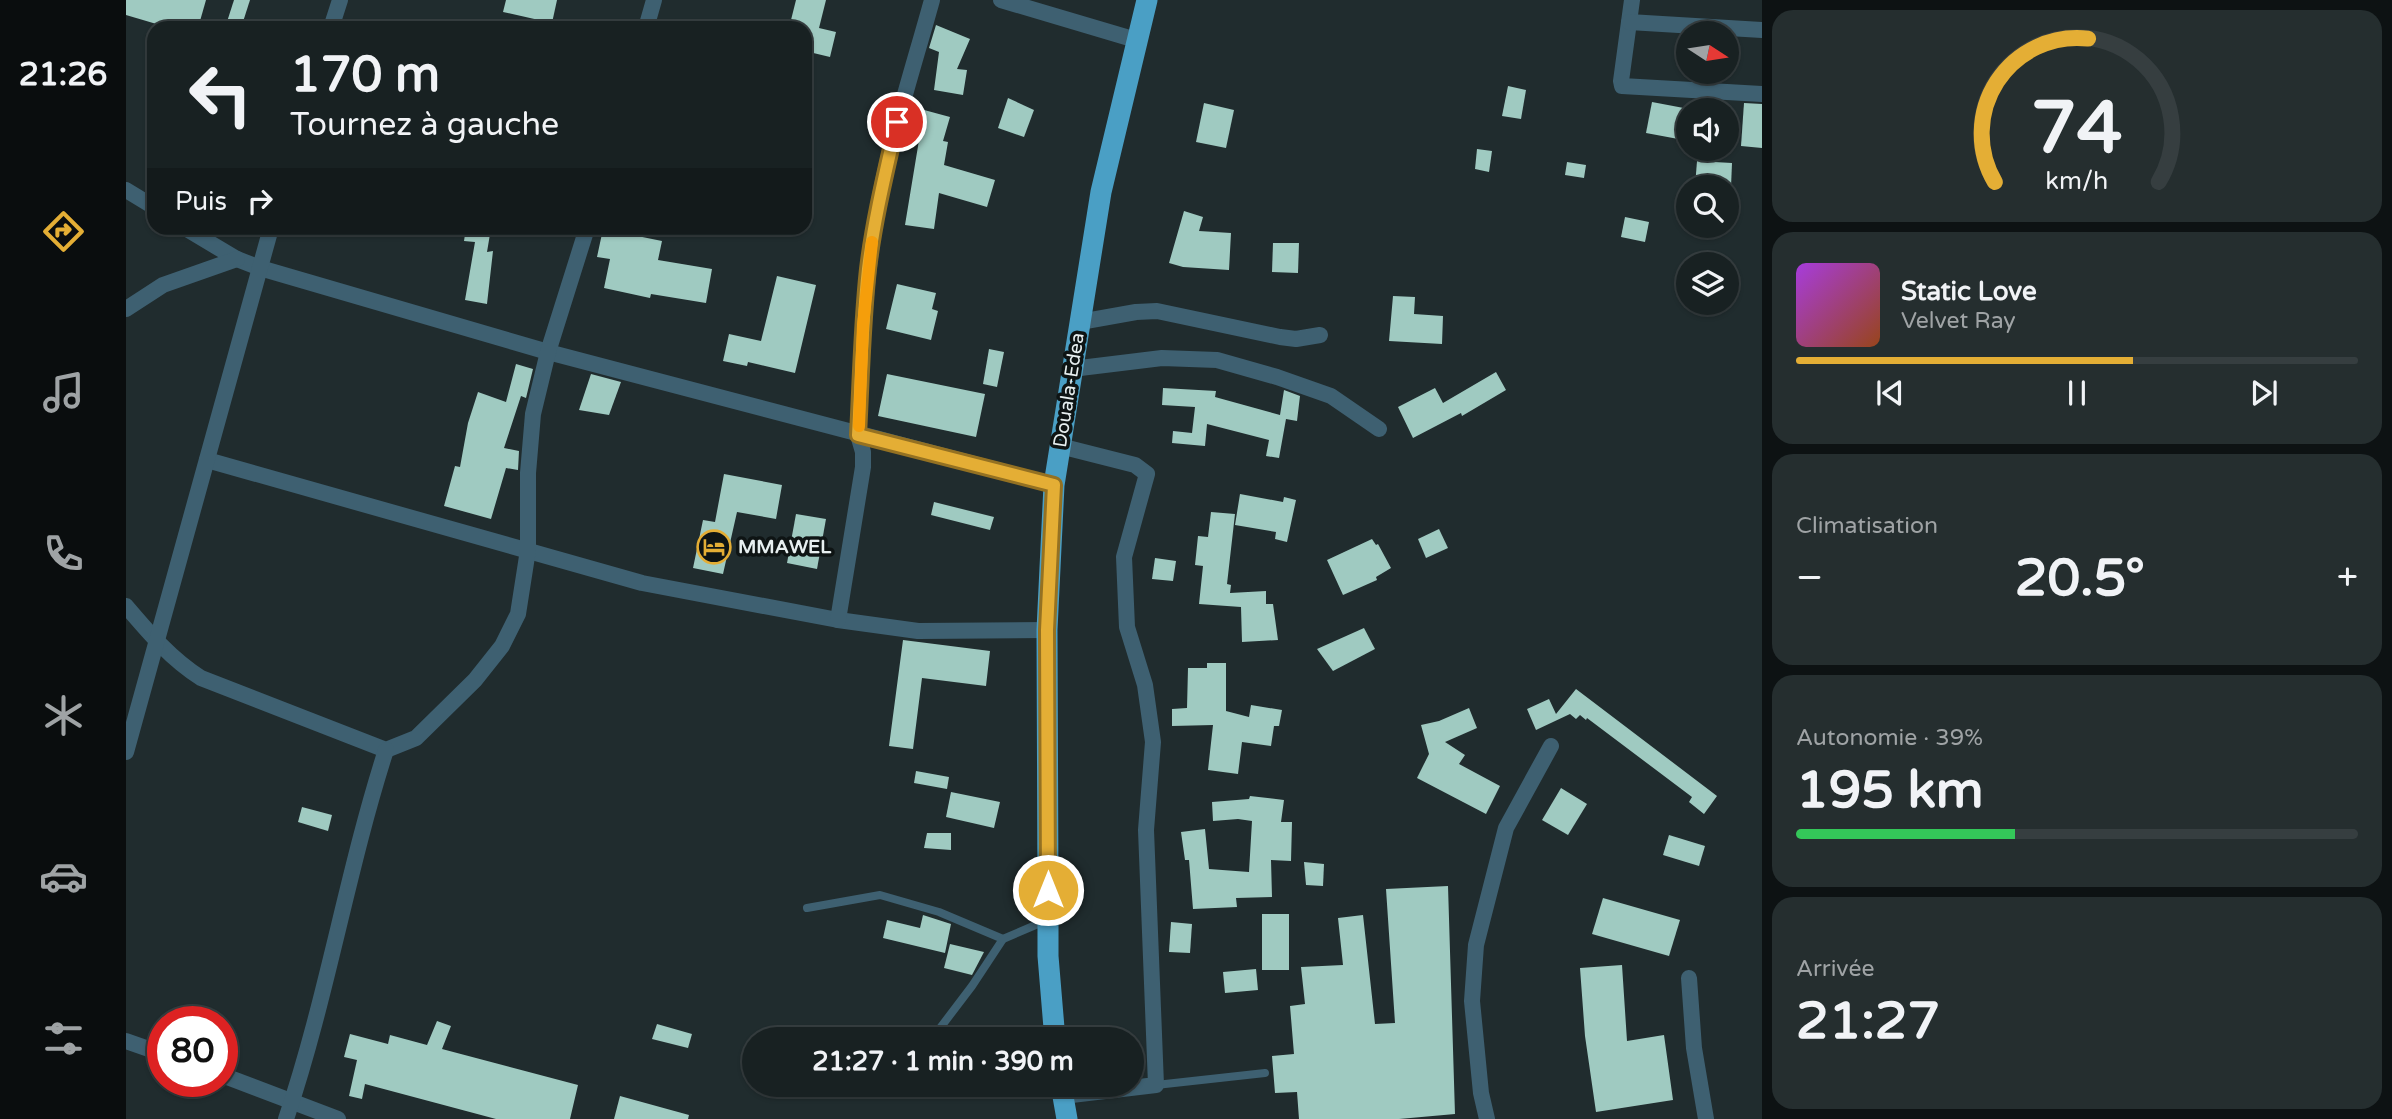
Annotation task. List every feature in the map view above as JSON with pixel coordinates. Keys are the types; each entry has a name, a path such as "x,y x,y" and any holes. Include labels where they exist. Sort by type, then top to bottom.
{"highway":[{"name":"Douala-Edea","path":"1054,1027 1048,956 1047,630 1054,485 1101,192 1147,0"},
{"path":"1063,1097 1067,1119"}],"street":[{"path":"333,21 340,0"},
{"path":"648,21 654,0"},
{"path":"838,620 863,467 863,452 858,435 863,325 879,197 897,122 932,0"},
{"path":"1001,0 1136,40"},
{"path":"1632,0 1622,86 1762,94"},
{"path":"1629,22 1762,30"},
{"path":"126,190 147,203"},
{"path":"197,235 237,259 260,268 548,352 1054,485"},
{"path":"126,752 269,235"},
{"path":"126,606 180,665 201,678 386,750 416,738 475,680 502,646 518,614 528,550 528,473 533,414 548,352 585,235"},
{"path":"126,309 163,285 237,259"},
{"path":"1080,322 1157,311 1280,337 1296,339 1320,335"},
{"path":"1072,369 1162,358 1217,360 1331,396 1379,429"},
{"path":"1060,446 1135,465 1147,474 1124,557 1127,626 1145,685 1153,742 1146,830 1156,1085 1144,1086"},
{"path":"207,460 642,583 838,620 918,631 1047,630"},
{"path":"1487,1119 1481,1094 1472,1001 1476,945 1506,828 1551,746"},
{"path":"286,1119 331,960 354,858 386,750"},
{"path":"1689,978 1694,1048 1706,1119"},
{"path":"126,1041 147,1048"},
{"path":"238,1081 338,1119"}],"lane":[{"path":"807,908 880,895 939,912 1003,939"},
{"path":"941,1027 1003,939 1048,920"},
{"path":"1156,1085 1265,1073"}],"building":[{"path":"126,0 206,0 200,21 147,21 126,15"},
{"path":"234,0 250,0 243,21 227,21"},
{"path":"506,0 557,0 552,21 503,12"},
{"path":"796,0 826,0 819,28 836,32 830,57 812,53 812,21 791,21"},
{"path":"936,25 970,39 957,69 967,70 963,95 934,90 939,52 929,48"},
{"path":"1508,86 1526,90 1521,119 1502,116"},
{"path":"1008,98 1034,110 1024,137 998,128"},
{"path":"1652,102 1676,107 1676,139 1646,133"},
{"path":"1204,103 1234,110 1226,148 1196,142"},
{"path":"1744,103 1762,104 1762,148 1741,146"},
{"path":"913,107 950,117 943,141 948,142 944,165 995,180 987,207 939,193 934,229 905,225 921,128 909,125"},
{"path":"1477,149 1492,151 1489,172 1475,169"},
{"path":"1697,161 1732,163 1732,175 1696,175"},
{"path":"1567,162 1586,165 1584,178 1565,175"},
{"path":"1184,211 1203,217 1199,231 1231,233 1229,270 1183,267 1169,263"},
{"path":"1625,217 1649,222 1645,242 1621,237"},
{"path":"465,235 490,235 487,252 493,251 487,304 465,300 475,242 464,241"},
{"path":"602,235 632,235 662,241 658,260 712,269 706,303 651,294 650,298 604,288 610,259 597,257"},
{"path":"1273,243 1299,243 1298,273 1272,272"},
{"path":"777,276 816,285 795,373 748,362 747,366 723,361 729,334 761,341"},
{"path":"897,284 936,293 932,309 938,311 931,340 886,329"},
{"path":"1393,296 1415,297 1414,314 1443,316 1442,344 1389,341"},
{"path":"989,349 1004,352 997,387 983,384"},
{"path":"516,364 533,369 526,398 521,396 504,448 519,451 518,470 506,468 491,519 444,506 455,466 460,467 468,423 478,392 506,402"},
{"path":"1496,372 1506,390 1462,416 1461,413 1413,438 1398,407 1435,388 1443,403"},
{"path":"591,374 621,382 609,415 579,410"},
{"path":"887,374 985,394 976,437 878,416"},
{"path":"1163,388 1216,391 1215,397 1280,415 1284,390 1300,396 1297,421 1286,419 1279,458 1266,456 1269,440 1207,424 1205,446 1172,443 1173,431 1192,433 1195,407 1162,405"},
{"path":"724,474 782,485 776,519 737,512 723,574 693,568 703,520 715,522"},
{"path":"1240,494 1283,502 1284,497 1296,500 1287,542 1275,539 1276,532 1235,525"},
{"path":"934,502 994,517 990,530 931,515"},
{"path":"1211,512 1235,514 1227,584 1231,585 1230,593 1266,591 1266,604 1273,604 1278,640 1242,642 1241,607 1199,604 1203,566 1195,565 1198,536 1208,537"},
{"path":"796,514 826,519 817,569 787,563"},
{"path":"1439,529 1448,548 1426,558 1418,539"},
{"path":"1372,539 1378,544 1391,568 1376,577 1377,580 1343,595 1327,560"},
{"path":"1155,558 1176,561 1173,581 1152,579"},
{"path":"1364,628 1375,649 1333,671 1317,649"},
{"path":"903,640 990,651 986,686 922,678 913,749 889,746"},
{"path":"1207,663 1226,663 1226,711 1249,717 1251,705 1282,710 1279,726 1274,726 1271,746 1242,742 1238,774 1208,770 1213,725 1172,726 1172,709 1187,708 1188,668 1207,668"},
{"path":"1576,689 1717,796 1704,814 1689,802 1692,797 1587,718 1586,720 1580,715 1576,719 1570,714 1536,730 1527,709 1549,699 1556,714"},
{"path":"1469,708 1477,728 1445,742 1465,755 1459,764 1500,786 1486,814 1417,778 1429,754 1421,725 1439,721"},
{"path":"916,771 949,777 947,789 914,783"},
{"path":"1561,788 1587,804 1568,835 1542,820"},
{"path":"951,792 1000,802 994,828 946,817"},
{"path":"1250,796 1284,800 1281,822 1292,822 1291,861 1271,860 1272,897 1236,898 1237,907 1193,909 1189,860 1185,860 1181,832 1205,829 1209,869 1249,872 1252,821 1213,821 1212,802 1249,799"},
{"path":"302,807 332,815 328,831 298,822"},
{"path":"927,833 951,833 951,850 924,848"},
{"path":"1669,835 1705,846 1699,866 1663,855"},
{"path":"1304,862 1324,864 1323,886 1306,885"},
{"path":"1448,886 1455,1114 1399,1119 1299,1119 1297,1092 1275,1093 1272,1056 1294,1054 1290,1006 1305,1004 1301,967 1343,965 1338,918 1363,915 1375,1024 1395,1023 1386,889"},
{"path":"1603,898 1680,920 1669,956 1592,934"},
{"path":"1262,914 1289,914 1289,970 1262,970"},
{"path":"923,915 951,924 945,953 883,938 887,920 920,928"},
{"path":"1171,922 1192,924 1190,953 1169,952"},
{"path":"950,944 984,952 972,975 944,968"},
{"path":"1622,965 1627,1041 1664,1035 1673,1100 1596,1112 1585,1036 1580,968"},
{"path":"1256,969 1258,990 1225,993 1223,972"},
{"path":"437,1021 451,1026 442,1049 578,1085 570,1119 496,1119 365,1084 362,1099 349,1096 357,1060 344,1057 350,1034 388,1044 390,1035 427,1045"},
{"path":"657,1024 692,1034 688,1048 652,1039"},
{"path":"620,1096 689,1115 688,1119 614,1119"}],"slow traffic":[{"path":"859,426 863,325 872,242"}],"place":[{"name":"MMAWEL","path":"714,547"}],"route":[{"path":"897,122 879,197 869,268 863,325 858,435 1054,485 1047,630 1048,890"}]}
